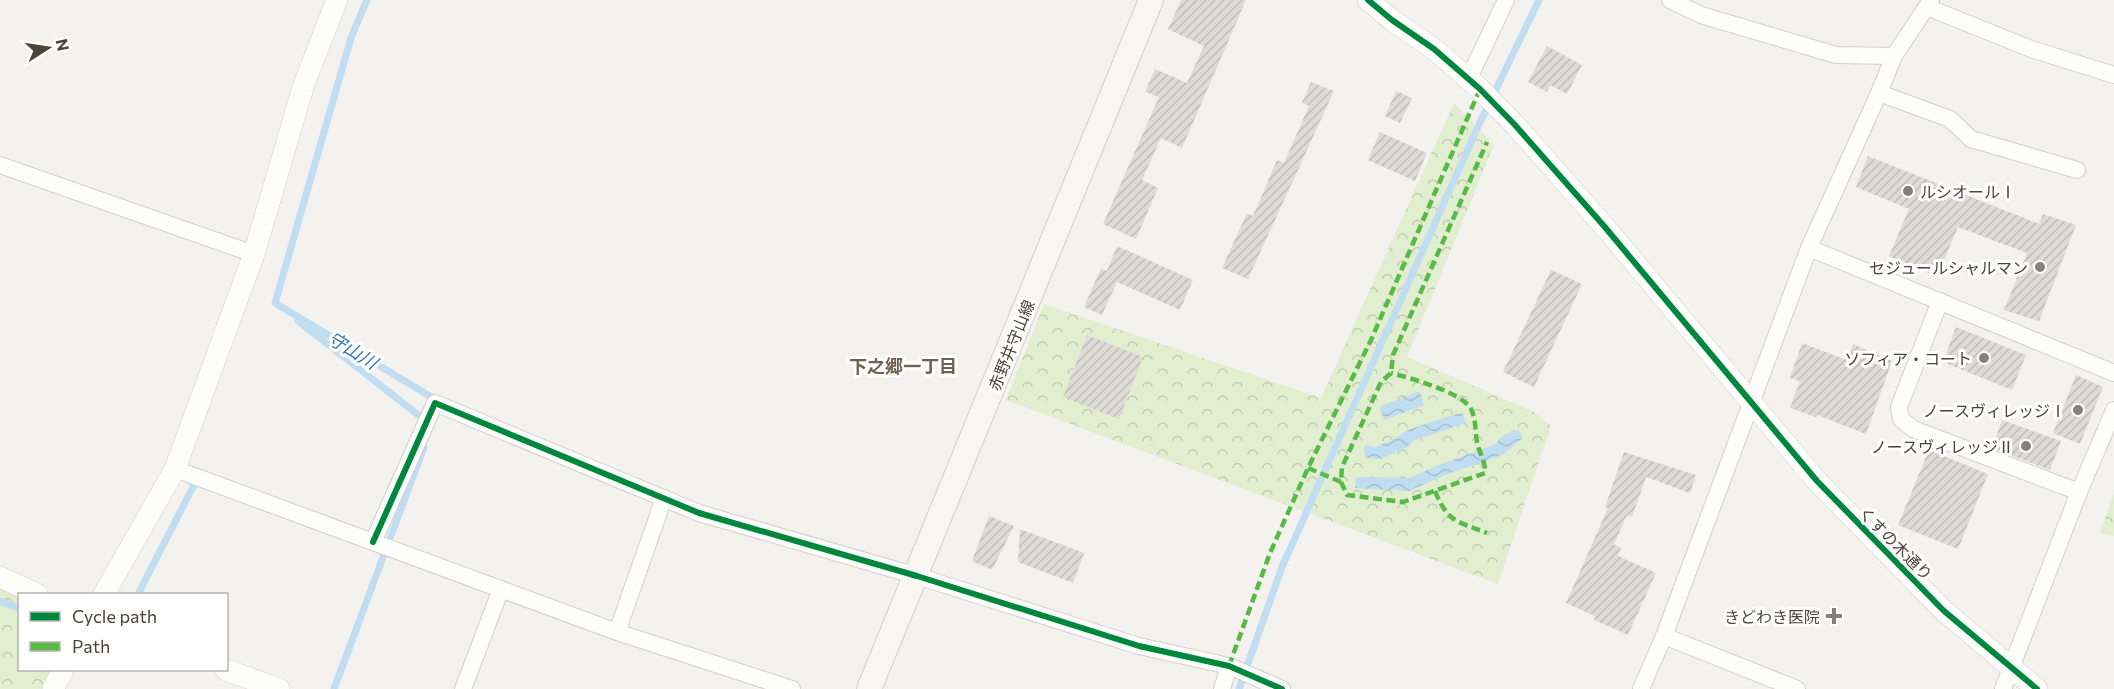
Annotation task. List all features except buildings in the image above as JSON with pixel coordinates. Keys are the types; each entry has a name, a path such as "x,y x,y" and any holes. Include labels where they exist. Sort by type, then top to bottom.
{"main road":[{"name":"赤野井守山線","path":"869,689 1151,0"}],"street":[{"path":"105,593 175,469 254,254 304,84 337,0"},
{"name":"くすの木通り","path":"1368,0 1469,78 1515,125 1604,226 1817,481 1944,611 2037,689"},
{"path":"1469,78 1506,0"},
{"path":"1670,0 1705,7 1836,56 1894,56"},
{"path":"1641,689 1664,636 1809,248 1880,93 1894,56 1929,4 2031,49 2114,75"},
{"path":"1880,93 1950,119 1971,139 2077,170"},
{"path":"0,165 254,254"},
{"path":"1809,248 2114,373"},
{"path":"1940,301 1899,407 1901,419 1913,429 2079,492"},
{"path":"373,542 435,403 699,513 917,576 1140,646 1229,666 1258,685 1282,689"},
{"path":"2003,689 2079,492 2114,410"},
{"path":"175,469 617,632 792,689"},
{"path":"617,632 664,498"},
{"path":"0,577 35,593"},
{"path":"463,689 501,590"},
{"path":"1664,636 1797,689"},
{"path":"1222,689 1229,666"},
{"path":"228,670 279,689"},
{"path":"53,689 62,671"}],"green space":[{"path":"1454,103 1494,145 1407,357 1534,412 1551,426 1498,584 1006,400 1044,304 1321,398"},
{"path":"2114,493 2114,536 2100,533"},
{"path":"0,577 19,593 18,671 62,671 53,689 0,689"}],"water":[{"path":"1420,392 1424,405 1384,420 1381,406"},
{"path":"1459,413 1463,414 1466,423 1415,440 1406,448 1381,459 1365,458 1364,447 1367,445 1376,447 1398,437 1407,430"},
{"path":"1513,430 1519,431 1522,435 1521,440 1502,455 1445,475 1409,491 1355,488 1356,477 1409,478 1496,444 1500,438"}],"waterway":[{"name":"守山川","path":"367,0 351,38 275,303 438,401"},
{"path":"1239,689 1282,567 1475,133 1539,0"},
{"path":"298,321 426,421"},
{"name":"守山川","path":"334,689 424,447"},
{"name":"守山川","path":"139,593 194,485"},
{"name":"守山川","path":"0,601 18,608"}],"marked path":[{"path":"1229,666 1270,553 1308,468 1371,340 1480,89"},
{"path":"1308,468 1341,482 1342,467 1381,382 1391,373 1393,355 1487,142"},
{"path":"1341,482 1347,495 1403,502 1485,473 1477,442 1474,417 1466,403 1434,386 1391,373"},
{"path":"1435,491 1444,509 1455,520 1487,533"}],"cycle path":[{"path":"1368,0 1434,49 1480,89 1515,125 1604,226 1817,481 1944,611 2037,689"},
{"path":"373,542 435,403 699,513 917,576 1139,646 1229,666 1282,689"}],"place":[{"name":"ルシオールⅠ","path":"1908,191"},
{"name":"セジュールシャルマン","path":"2040,267"},
{"name":"ソフィア・コート","path":"1984,358"},
{"name":"ノースヴィレッジⅠ","path":"2078,410"},
{"name":"ノースヴィレッジⅡ","path":"2026,446"},
{"name":"きどわき医院","path":"1834,616"}],"district":[{"name":"下之郷一丁目","path":"903,366"}]}
